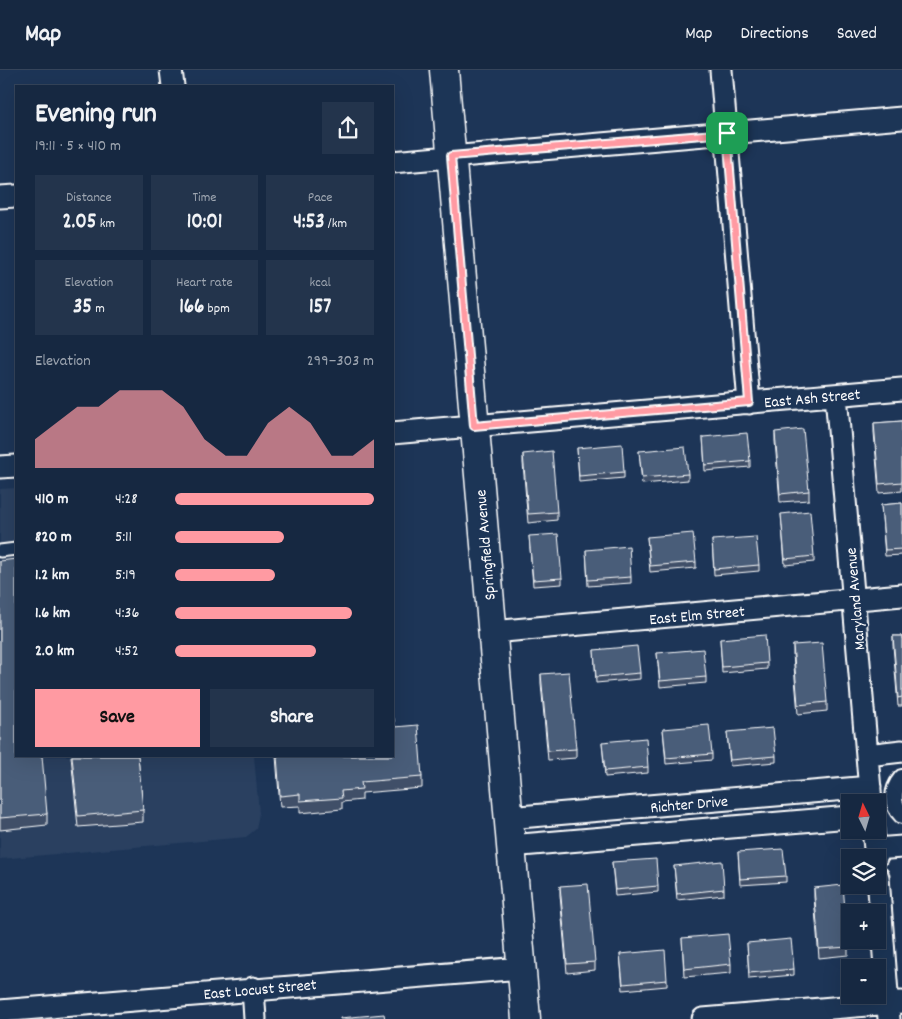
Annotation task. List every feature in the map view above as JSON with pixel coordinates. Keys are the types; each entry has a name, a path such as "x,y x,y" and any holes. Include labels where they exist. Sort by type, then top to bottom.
{"main road":[{"name":"Springfield Avenue","path":"444,70 526,1019"}],"street":[{"path":"171,70 172,85"},
{"path":"721,70 749,402"},
{"path":"394,162 902,118"},
{"path":"0,197 15,196"},
{"name":"East Ash Street","path":"394,433 902,389"},
{"name":"Maryland Avenue","path":"836,395 870,794"},
{"path":"0,467 15,466"},
{"name":"East Elm Street","path":"492,632 902,595"},
{"path":"867,755 902,752"},
{"path":"902,778 895,788 893,796 897,810 902,815"},
{"name":"Richter Drive","path":"508,818 742,798 841,796"},
{"path":"742,798 745,826"},
{"path":"645,807 647,834"},
{"name":"Richter Drive","path":"510,846 841,818"},
{"path":"875,846 902,847"},
{"path":"703,1019 893,1008 880,894"},
{"name":"East Locust Street","path":"0,1010 253,988 521,968"},
{"path":"253,988 255,1019"}],"lane":[{"path":"0,551 15,549"}],"shaded area":[{"path":"15,488 15,757 254,757 259,813 256,829 246,837 0,859 0,489"}],"building":[{"path":"902,421 902,482 879,484 874,423"},
{"path":"803,429 809,491 780,494 775,432"},
{"path":"747,433 750,461 705,465 703,437"},
{"path":"622,444 624,472 579,476 577,448"},
{"path":"685,447 688,474 642,478 639,451"},
{"path":"552,451 557,512 528,514 523,454"},
{"path":"902,503 902,549 885,550 881,505"},
{"path":"810,511 814,556 785,559 781,514"},
{"path":"693,533 696,562 650,566 647,537"},
{"path":"558,534 562,578 533,580 529,536"},
{"path":"756,537 759,565 714,569 712,540"},
{"path":"629,546 631,577 588,580 586,550"},
{"path":"15,559 15,757 42,757 47,814 0,818 0,561"},
{"path":"765,635 767,663 722,667 720,639"},
{"path":"893,636 902,636 902,697 898,698"},
{"path":"822,643 827,702 798,705 793,645"},
{"path":"637,646 640,673 596,677 594,650"},
{"path":"703,649 706,677 660,681 657,653"},
{"path":"569,672 576,749 548,751 541,674"},
{"path":"394,718 395,727 418,725 422,777 361,782 362,789 341,791 342,798 300,801 300,794 280,796 277,757 394,757"},
{"path":"709,725 712,754 666,758 663,729"},
{"path":"773,728 776,756 730,760 727,732"},
{"path":"646,738 648,767 605,771 602,742"},
{"path":"72,757 138,757 143,810 78,816"},
{"path":"783,849 786,876 740,879 738,852"},
{"path":"656,859 658,886 615,890 612,862"},
{"path":"722,861 724,889 677,894 674,866"},
{"path":"588,884 595,962 567,964 560,886"},
{"path":"841,885 841,894 844,894 845,904 841,904 841,947 819,949 814,888"},
{"path":"728,934 731,964 684,969 682,938"},
{"path":"791,939 794,969 749,973 747,943"},
{"path":"665,950 667,980 623,984 620,954"},
{"path":"384,1014 385,1019 340,1019 340,1018"}],"route":[{"path":"727,133 749,402 474,426 451,156 727,133"}]}
